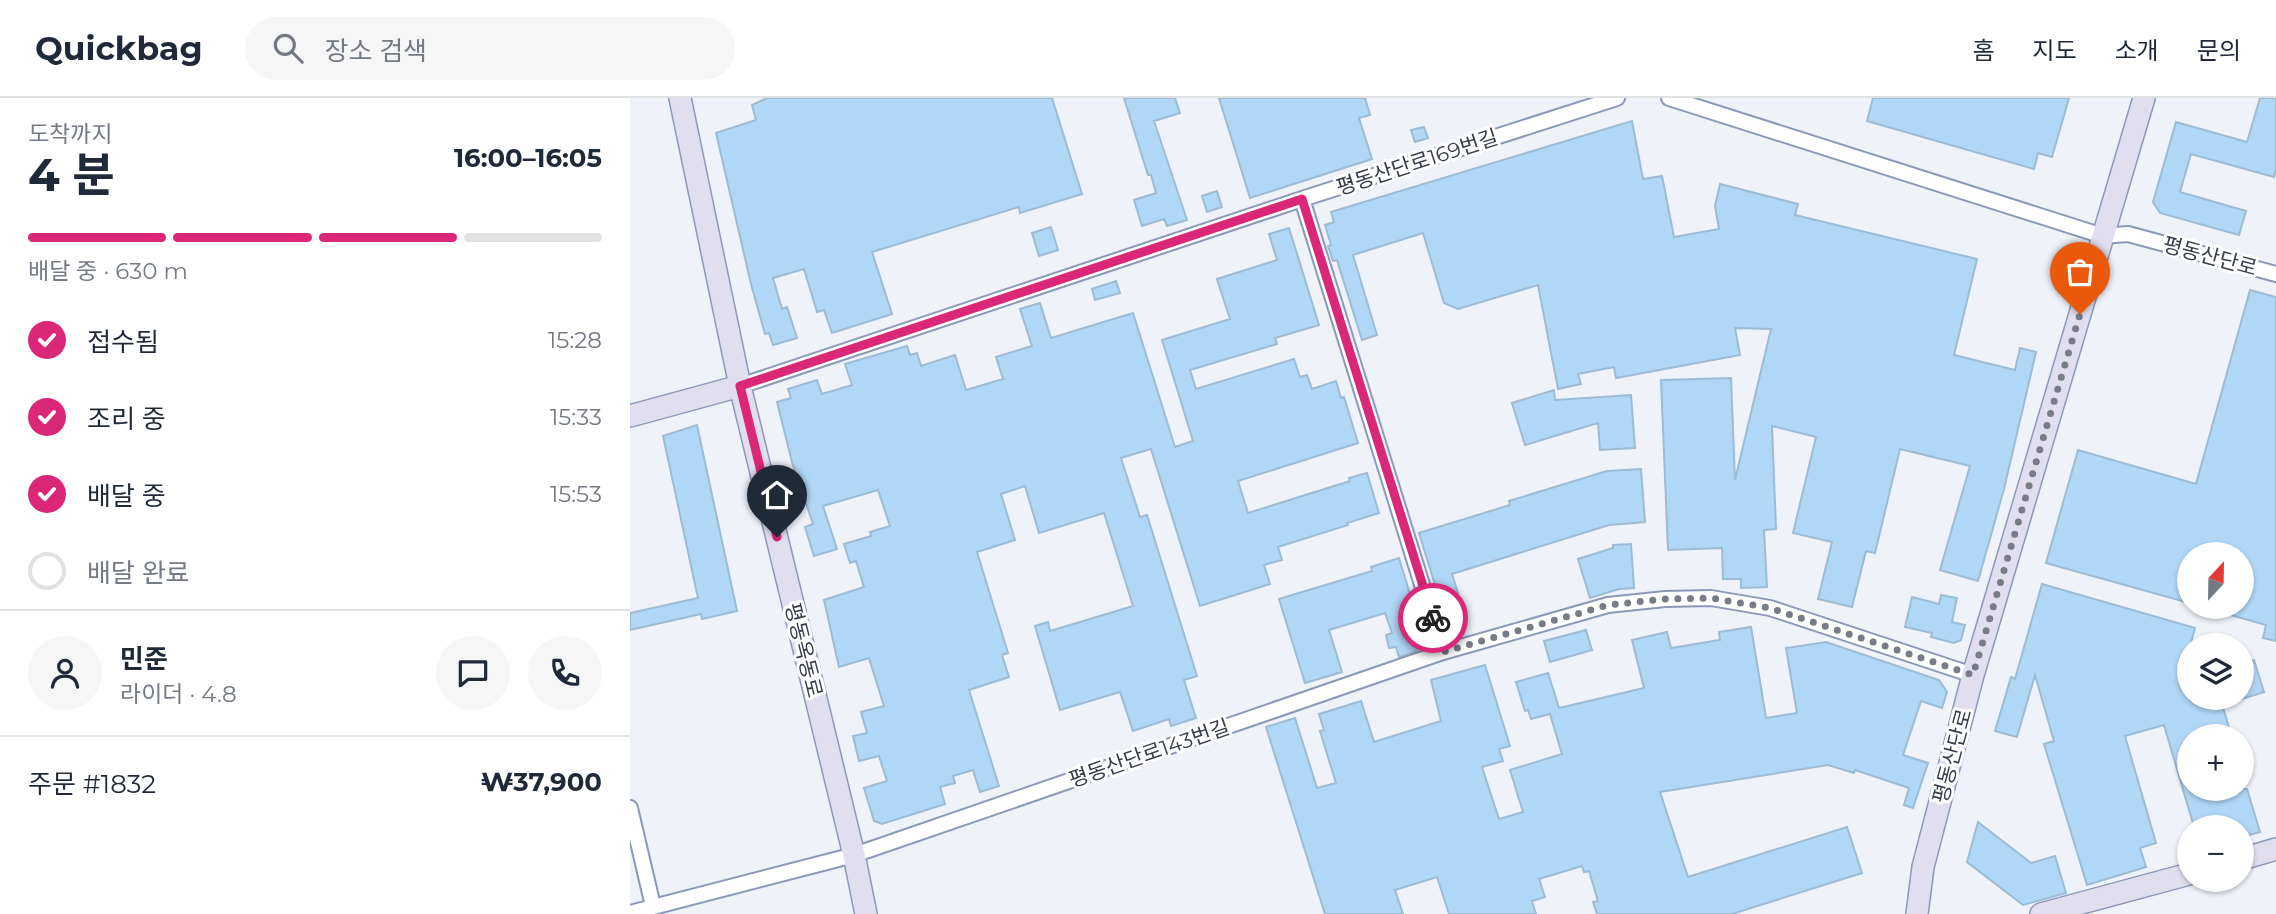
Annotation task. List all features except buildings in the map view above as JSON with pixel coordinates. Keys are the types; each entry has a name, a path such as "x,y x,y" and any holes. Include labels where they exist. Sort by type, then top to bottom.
{"street":[{"name":"평동옥동로","path":"680,98 740,386 866,914"},
{"name":"평동산단로169번길","path":"740,386 1302,199 1616,98"},
{"path":"1669,98 2103,236"},
{"name":"평동산단로","path":"1917,914 1923,867 1973,675 2144,98"},
{"path":"1302,199 1443,652"},
{"name":"평동산단로","path":"2103,236 2128,234 2276,274"},
{"path":"630,416 740,386"},
{"name":"평동산단로143번길","path":"630,913 854,855 1443,652 1608,605 1665,599 1711,598 1770,608 1973,675"},
{"path":"630,808 653,906"},
{"path":"2254,855 2276,849"},
{"path":"2041,914 2177,877"}],"way so far":[{"path":"1433,618 1443,652 1608,605 1665,599 1711,598 1770,608 1973,675 2080,314"}],"route":[{"path":"777,537 740,386 1302,199 1433,618"}]}
